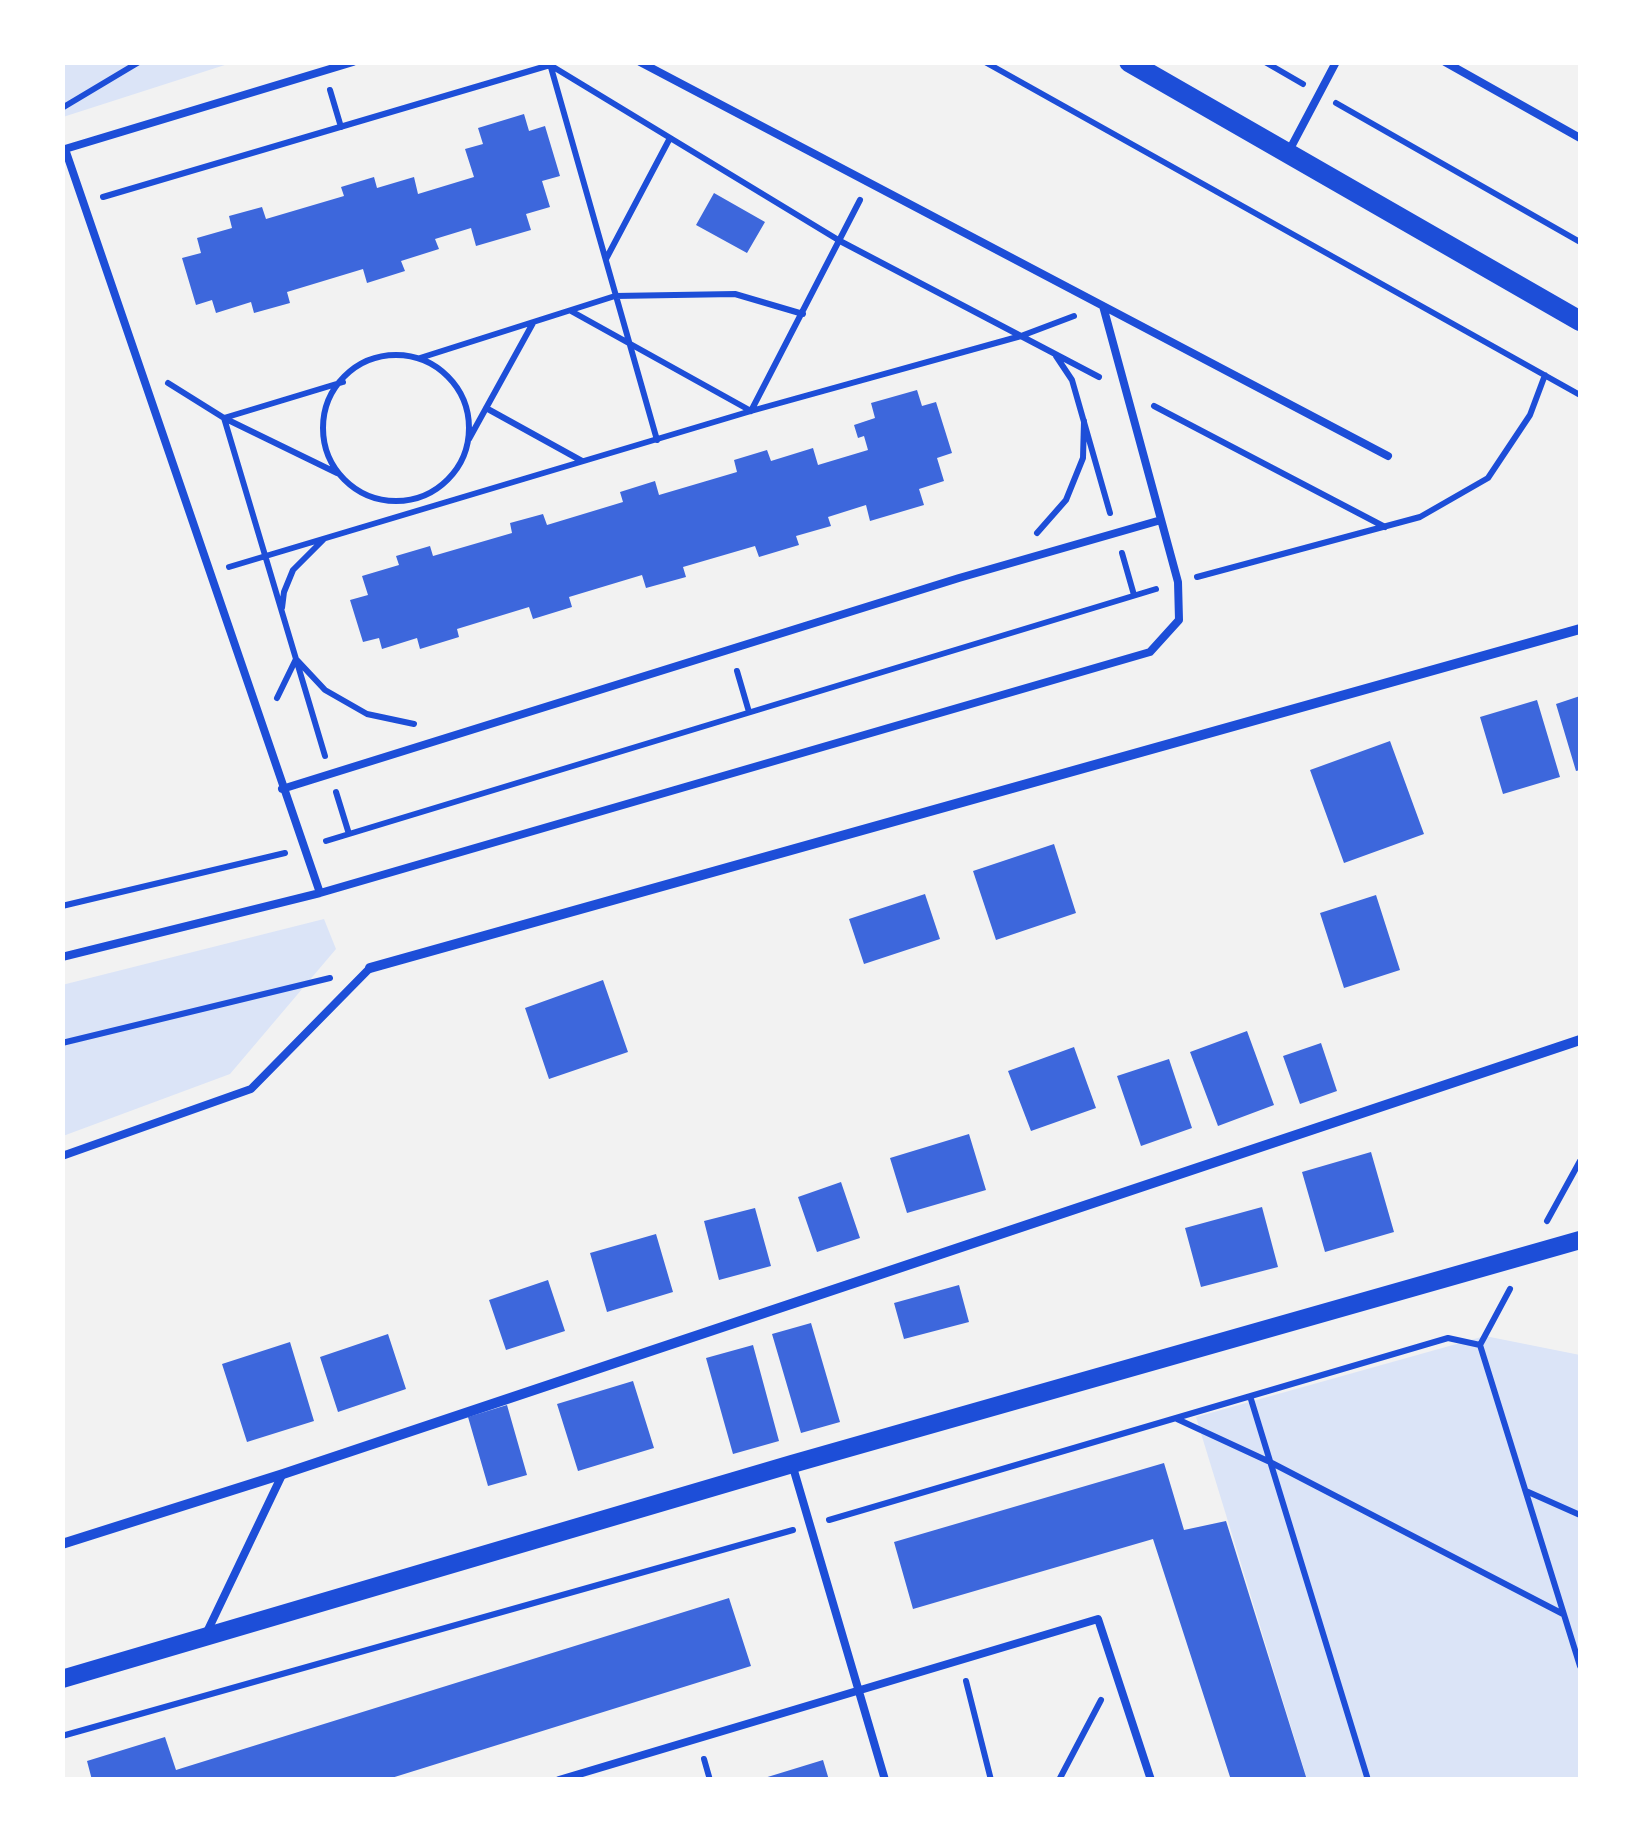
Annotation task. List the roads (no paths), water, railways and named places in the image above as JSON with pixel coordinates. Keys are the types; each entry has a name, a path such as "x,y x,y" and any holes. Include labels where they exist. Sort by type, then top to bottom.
{"main road":[{"path":"1128,62 1580,320"}],"street":[{"path":"370,968 1580,629"},
{"path":"62,1544 1580,1044"},
{"path":"62,1679 792,1464 1580,1240"}],"lane":[{"path":"320,893 64,149 354,62"},
{"path":"640,62 1388,456"},
{"path":"1288,153 1336,62"},
{"path":"1444,62 1580,138"},
{"path":"62,958 320,893 1150,652 1179,620 1178,582 1103,306"},
{"path":"282,789 959,578 1162,520"},
{"path":"62,1156 252,1089 370,968"},
{"path":"792,1464 884,1780"},
{"path":"204,1638 283,1474"},
{"path":"559,1780 1098,1619 1151,1780"}]}
